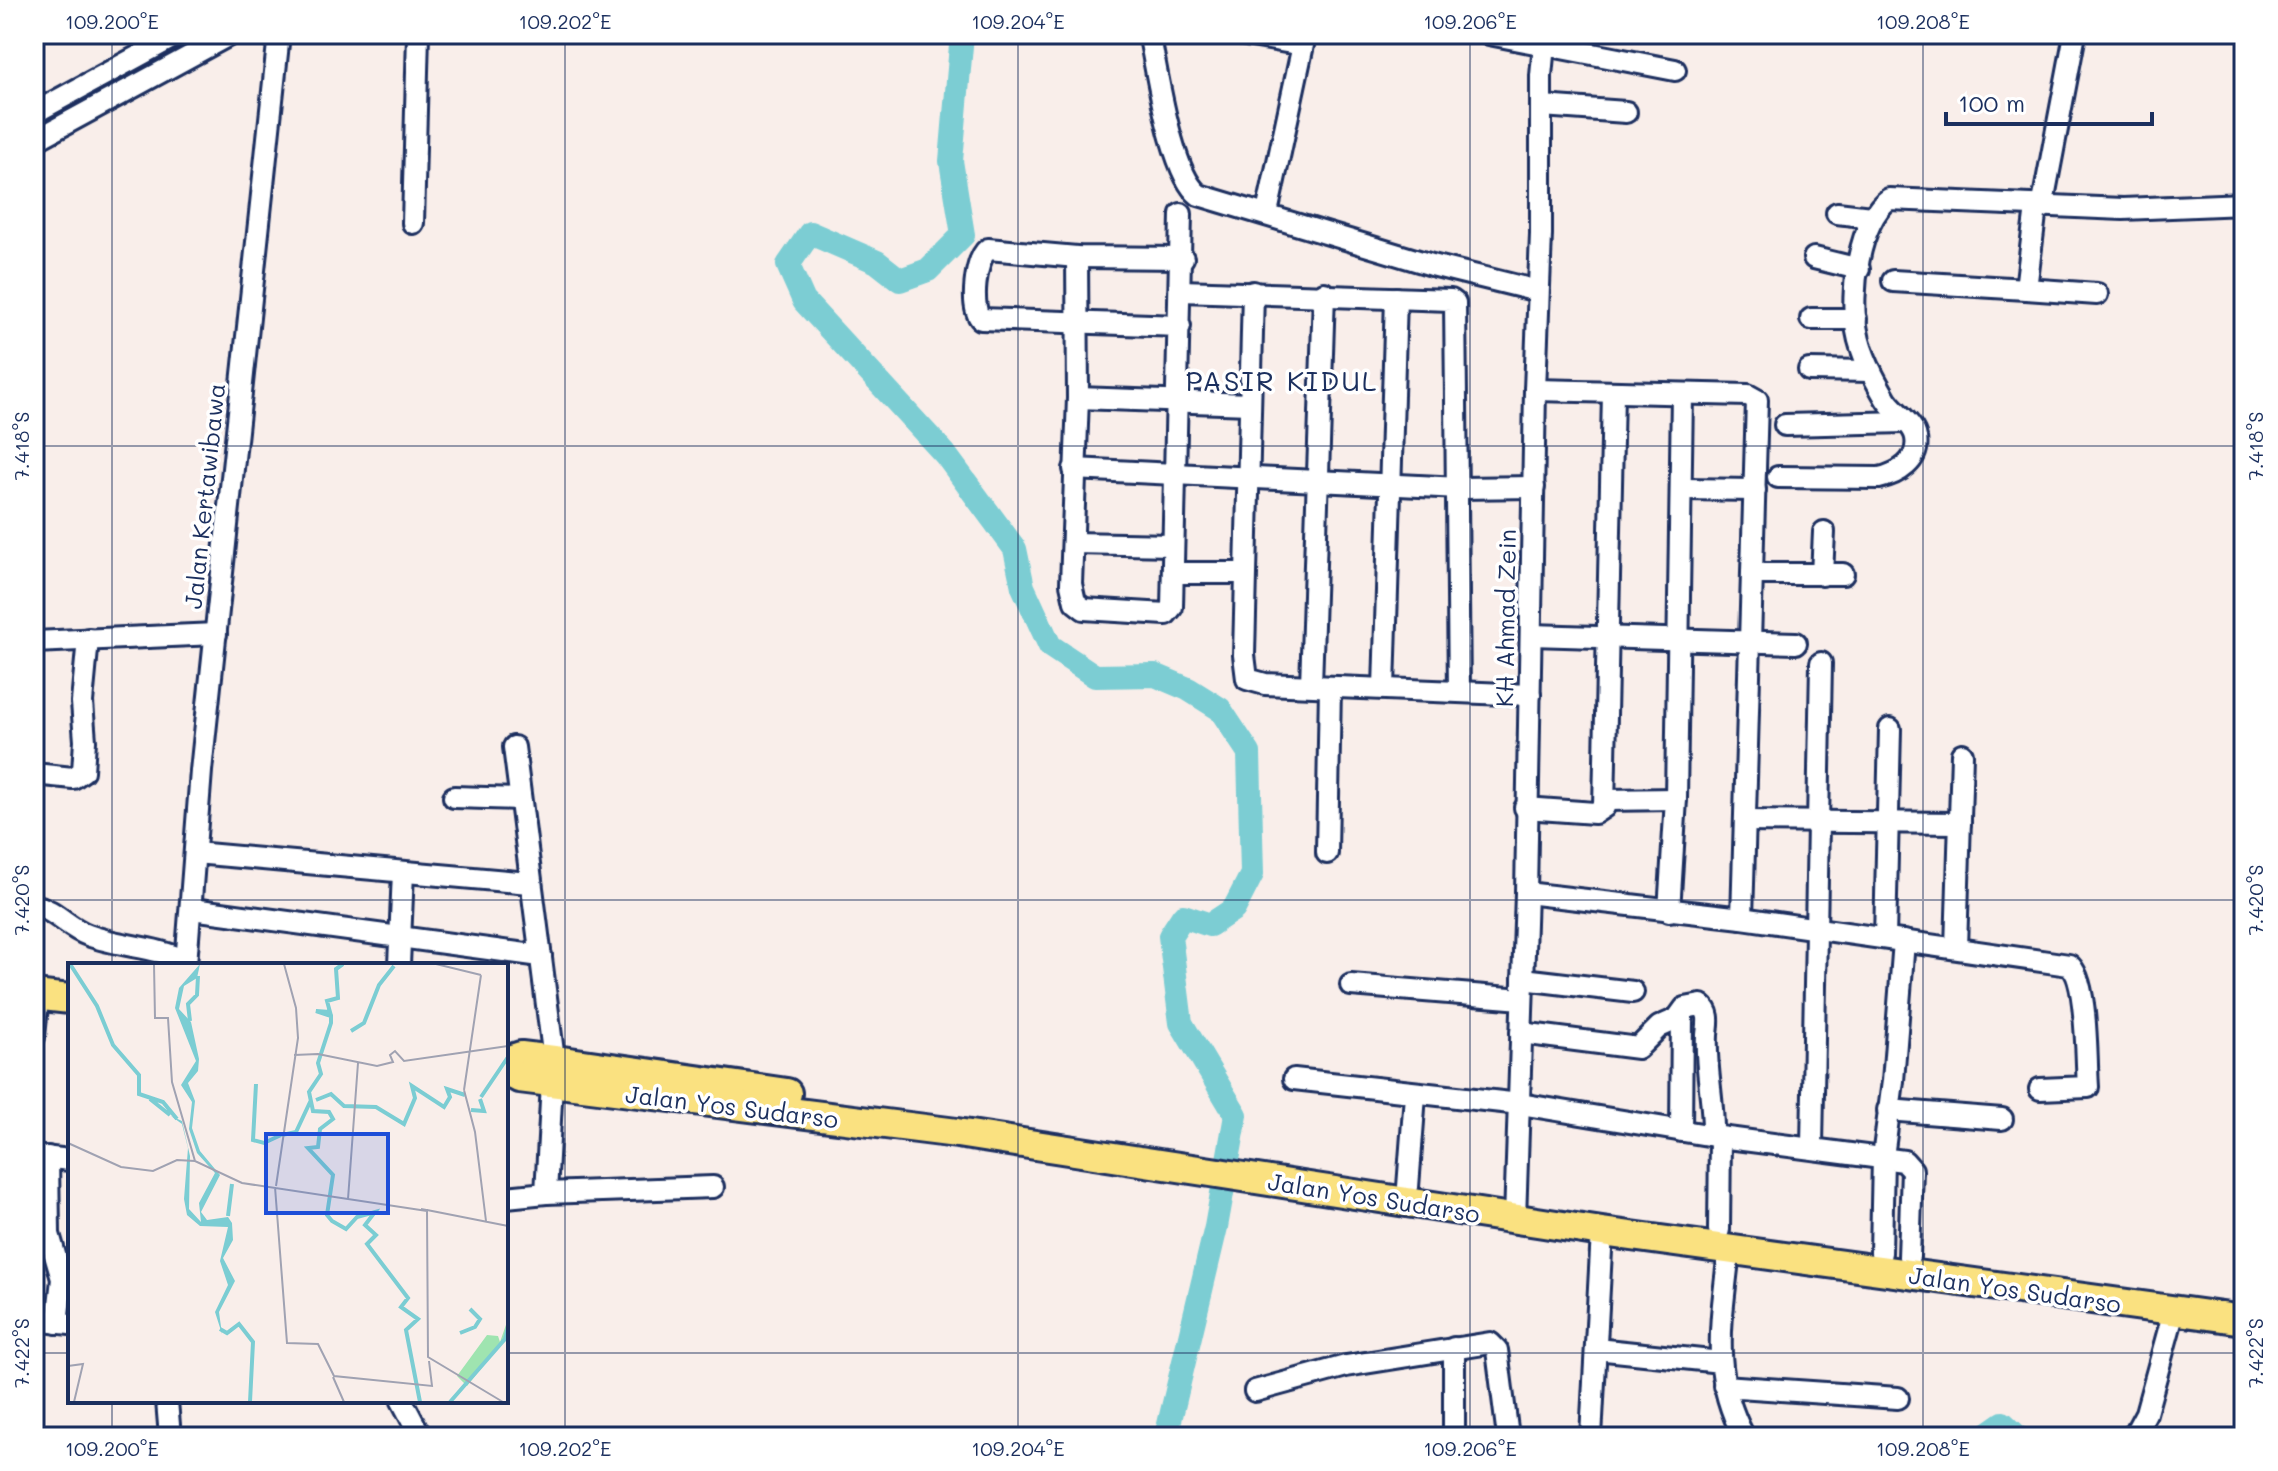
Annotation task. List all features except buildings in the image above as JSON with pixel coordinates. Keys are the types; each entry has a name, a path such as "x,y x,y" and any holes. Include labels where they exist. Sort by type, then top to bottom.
{"highway":[{"path":"36,995 68,999"},
{"name":"Jalan Yos Sudarso","path":"508,1060 521,1056 553,1071 957,1133 1299,1177 2244,1320"},
{"name":"Jalan Yos Sudarso","path":"508,1070 519,1078 553,1071"},
{"name":"Jalan Yos Sudarso","path":"1299,1177 1408,1187 1602,1232 1895,1255 2244,1305"}],"street":[{"path":"34,113 189,41 231,34"},
{"name":"Jalan Kertawibawa","path":"186,963 216,634 279,34"},
{"path":"413,223 418,34"},
{"path":"1154,34 1151,43 1167,122 1191,188 1199,195 1432,265 1538,291"},
{"path":"1240,34 1303,45 1267,213"},
{"path":"1489,34 1544,40 1675,70"},
{"path":"2026,289 2039,207 2075,34"},
{"name":"KH Ahmad Zein","path":"1516,1211 1544,40"},
{"path":"34,141 189,41"},
{"path":"1542,106 1626,112"},
{"path":"1778,477 1895,475 1913,455 1917,439 1888,402 1871,371 1856,319 1859,269 1871,217 1876,208 1889,199 1904,197 2039,207 2176,209 2244,204"},
{"path":"1837,213 1871,217"},
{"path":"1077,257 1078,398 1071,584 1075,602 1084,609 1166,614 1172,607 1183,258 1181,214"},
{"path":"1180,326 1078,325 981,319 975,307 981,257 988,249 1077,257 1183,258"},
{"path":"1814,258 1859,269"},
{"path":"1893,281 2097,294"},
{"path":"1181,291 1324,293 1451,300 1458,309 1459,691"},
{"path":"1253,292 1245,573 1244,655 1247,679 1255,683 1530,695"},
{"path":"1324,293 1320,686 1327,853"},
{"path":"1384,688 1396,298"},
{"path":"1811,319 1856,319"},
{"path":"1809,370 1871,371"},
{"path":"1535,390 1748,395 1757,400 1742,918"},
{"path":"1525,808 1595,813 1602,810 1605,800 1613,393"},
{"path":"1669,911 1676,799 1682,394"},
{"path":"1078,398 1250,404"},
{"path":"1785,425 1905,422"},
{"path":"1074,469 1460,488 1534,487"},
{"path":"1682,489 1755,490"},
{"path":"1752,574 1833,574 1824,532"},
{"path":"1073,543 1173,545"},
{"path":"1173,573 1245,573"},
{"path":"34,642 216,634"},
{"path":"1531,635 1608,640 1679,642 1750,639 1796,643"},
{"path":"34,774 73,778 83,771 85,741 82,702 88,639"},
{"path":"1812,1146 1821,663"},
{"path":"1890,729 1889,823 1894,939 1888,1110 1883,1157 1895,1255"},
{"path":"514,747 553,1071 546,1193"},
{"path":"1956,948 1962,754"},
{"path":"454,797 520,799"},
{"path":"1605,800 1676,799"},
{"path":"1746,821 1960,823"},
{"path":"195,853 529,883"},
{"path":"399,963 403,872"},
{"path":"1526,893 1742,918 2073,968 2084,1010 2088,1087 2040,1089"},
{"path":"34,905 56,913 85,934 159,951 184,963"},
{"path":"192,909 541,956"},
{"path":"1351,985 1633,992"},
{"path":"34,1037 36,995"},
{"path":"1681,1131 1682,1015 1685,1008 1701,1005 1707,1012 1705,1063 1714,1101 1724,1240 1721,1362 1727,1404 1744,1437"},
{"path":"1521,1033 1638,1048 1659,1027 1682,1015"},
{"path":"1294,1079 1415,1095 1520,1104 1681,1131 1812,1146 1904,1161 1912,1170 1895,1255"},
{"path":"1408,1187 1415,1095"},
{"path":"1888,1110 2002,1119"},
{"path":"34,1320 64,1324 62,1279 49,1234 41,1156 68,1160"},
{"path":"508,1197 713,1187"},
{"path":"1591,1437 1602,1232"},
{"path":"2133,1437 2146,1413 2174,1311"},
{"path":"1255,1391 1346,1366 1486,1343 1496,1346 1508,1437"},
{"path":"1454,1348 1454,1437"},
{"path":"1596,1349 1721,1362"},
{"path":"1724,1386 1898,1398"},
{"path":"167,1403 170,1437"},
{"path":"403,1403 421,1437"}],"waterway":[{"path":"168,50 200,34"},
{"path":"962,34 951,161 963,235 928,270 900,280 877,262 810,233 788,265 804,301 945,454 1015,549 1023,587 1050,646 1095,676 1155,675 1188,689 1220,709 1249,753 1252,874 1234,909 1210,925 1183,916 1170,936 1181,1023 1236,1115 1216,1227 1166,1437"},
{"path":"1983,1437 2003,1423 2018,1437"}],"district":[{"name":"PASIR KIDUL","path":"1282,380"}]}
